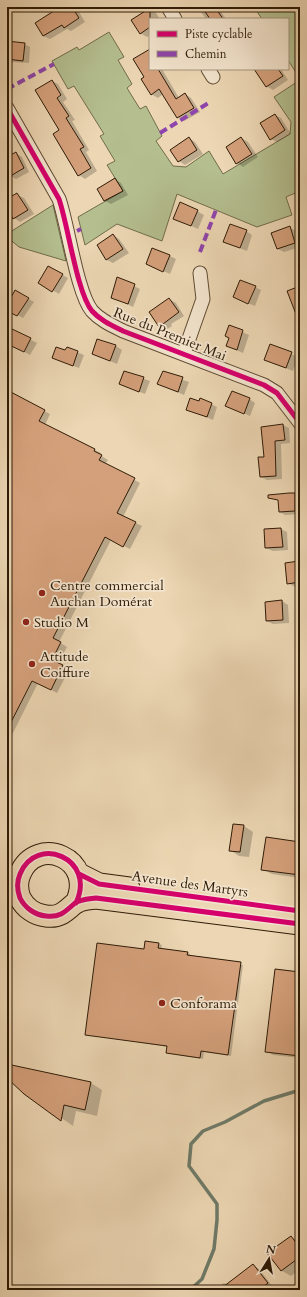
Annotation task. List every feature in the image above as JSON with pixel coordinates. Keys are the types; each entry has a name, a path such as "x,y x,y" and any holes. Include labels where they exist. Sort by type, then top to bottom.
{"main road":[{"path":"55,854 71,862 79,874 81,884 80,894 76,903 59,915 46,916 33,912 27,908 13,892 18,886 14,870 36,856 55,854"},
{"name":"Avenue des Martyrs","path":"79,874 99,884 300,911"},
{"name":"Avenue des Martyrs","path":"76,903 86,899 113,900 300,924"}],"street":[{"path":"168,7 174,18"},
{"name":"Rue du Premier Mai","path":"7,108 59,199 84,298 92,310 105,322 123,331 184,353 264,385 296,408 300,423"},
{"path":"184,353 203,299 200,273"}],"green space":[{"path":"254,7 300,7 300,79 289,62 289,18 261,18"},
{"path":"109,32 124,57 118,60 132,84 127,88 140,109 146,106 162,136 156,141 173,166 186,167 209,151 223,174 290,134 291,122 274,97 300,80 300,191 286,197 292,215 257,227 177,194 162,241 117,224 85,245 78,217 123,191 107,165 115,161 100,136 104,134 74,86 68,89 52,61 77,47 79,50"},
{"path":"53,205 66,261 19,247 7,237 7,234"}],"building":[{"path":"60,7 72,7 79,18 64,28 62,25 43,36 35,23"},
{"path":"202,7 215,7 222,18 209,18"},
{"path":"150,8 149,28 140,34 131,20"},
{"path":"7,41 25,43 23,61 7,59"},
{"path":"149,50 149,70 159,70 176,99 185,93 194,108 177,118 159,89 151,95 141,79 144,77 133,59"},
{"path":"255,70 279,70 283,76 266,87"},
{"path":"52,80 61,95 57,98 69,116 66,118 84,147 80,149 91,168 78,176 53,134 59,130 35,90"},
{"path":"275,114 285,130 270,140 260,123"},
{"path":"189,137 197,150 178,162 170,150"},
{"path":"241,137 252,154 236,164 226,147"},
{"path":"16,152 24,168 7,178 7,157"},
{"path":"115,178 123,191 104,201 97,189"},
{"path":"17,193 28,210 13,219 7,208 7,199"},
{"path":"180,202 198,210 191,226 173,219"},
{"path":"230,224 247,230 240,248 223,242"},
{"path":"290,226 295,243 277,249 271,233"},
{"path":"113,234 123,249 106,260 97,245"},
{"path":"152,248 170,255 163,272 146,264"},
{"path":"48,266 63,274 52,292 38,283"},
{"path":"117,277 135,284 128,304 111,298"},
{"path":"240,280 256,286 248,304 233,297"},
{"path":"300,286 300,322 299,322 287,291"},
{"path":"15,290 29,298 17,316 7,311 7,305"},
{"path":"169,298 179,312 159,327 149,312"},
{"path":"229,325 243,330 237,350 226,346 229,338 225,336"},
{"path":"12,329 31,338 24,352 7,344 7,338"},
{"path":"97,339 116,345 110,361 92,354"},
{"path":"270,344 292,352 286,368 264,360"},
{"path":"56,347 65,350 67,347 78,351 73,366 52,358"},
{"path":"124,371 144,377 139,392 119,384"},
{"path":"163,371 183,377 178,392 157,384"},
{"name":"Centre commercial Auchan Domérat","path":"7,390 45,410 39,421 95,449 94,451 102,455 99,460 135,478 117,513 136,522 123,547 105,537 53,638 61,642 52,660 63,665 51,690 32,681 7,730"},
{"path":"232,391 250,398 244,414 225,406"},
{"path":"190,398 199,401 200,398 212,403 207,417 186,410"},
{"path":"283,424 285,440 275,441 276,476 260,477 258,457 264,457 261,427"},
{"path":"295,493 295,511 279,512 278,500 268,498 268,495"},
{"path":"281,528 283,547 265,548 264,529"},
{"path":"299,561 300,582 287,584 285,563"},
{"path":"282,600 283,620 266,621 265,602"},
{"path":"233,824 244,825 240,852 229,851"},
{"path":"266,837 300,842 300,875 261,870"},
{"name":"Conforama","path":"145,941 159,943 158,948 188,952 187,955 241,962 228,1055 201,1051 200,1058 166,1053 167,1046 85,1035 97,943 144,949"},
{"path":"275,969 300,972 300,1056 265,1052"},
{"path":"7,1064 91,1082 85,1110 64,1105 61,1121 24,1094 7,1078"},
{"path":"291,1236 300,1248 300,1257 281,1271 267,1253"},
{"path":"253,1264 268,1283 259,1290 219,1290"}],"waterway":[{"path":"190,1290 202,1279 214,1249 217,1220 217,1204 189,1166 191,1144 203,1131 225,1122 264,1101 300,1090"}],"marked path":[{"path":"7,89 54,64"},
{"path":"160,133 210,102"},
{"path":"200,252 216,210"},
{"path":"77,231 81,229"}],"cycle path":[{"path":"7,108 59,199 77,275 92,311 102,320 123,331 264,385 277,393 300,423"},
{"path":"76,903 80,887 78,874 72,864 62,857 50,854 38,855 28,862 19,877 19,895 22,902 28,908 34,913 42,915 59,915 66,911 75,903 77,902 85,899 96,898 300,924"},
{"path":"79,874 99,884 300,911"}],"place":[{"name":"Centre commercial Auchan Domérat","path":"42,593"},
{"name":"Studio M","path":"26,622"},
{"name":"Attitude Coiffure","path":"32,664"},
{"name":"Conforama","path":"162,1003"}]}
